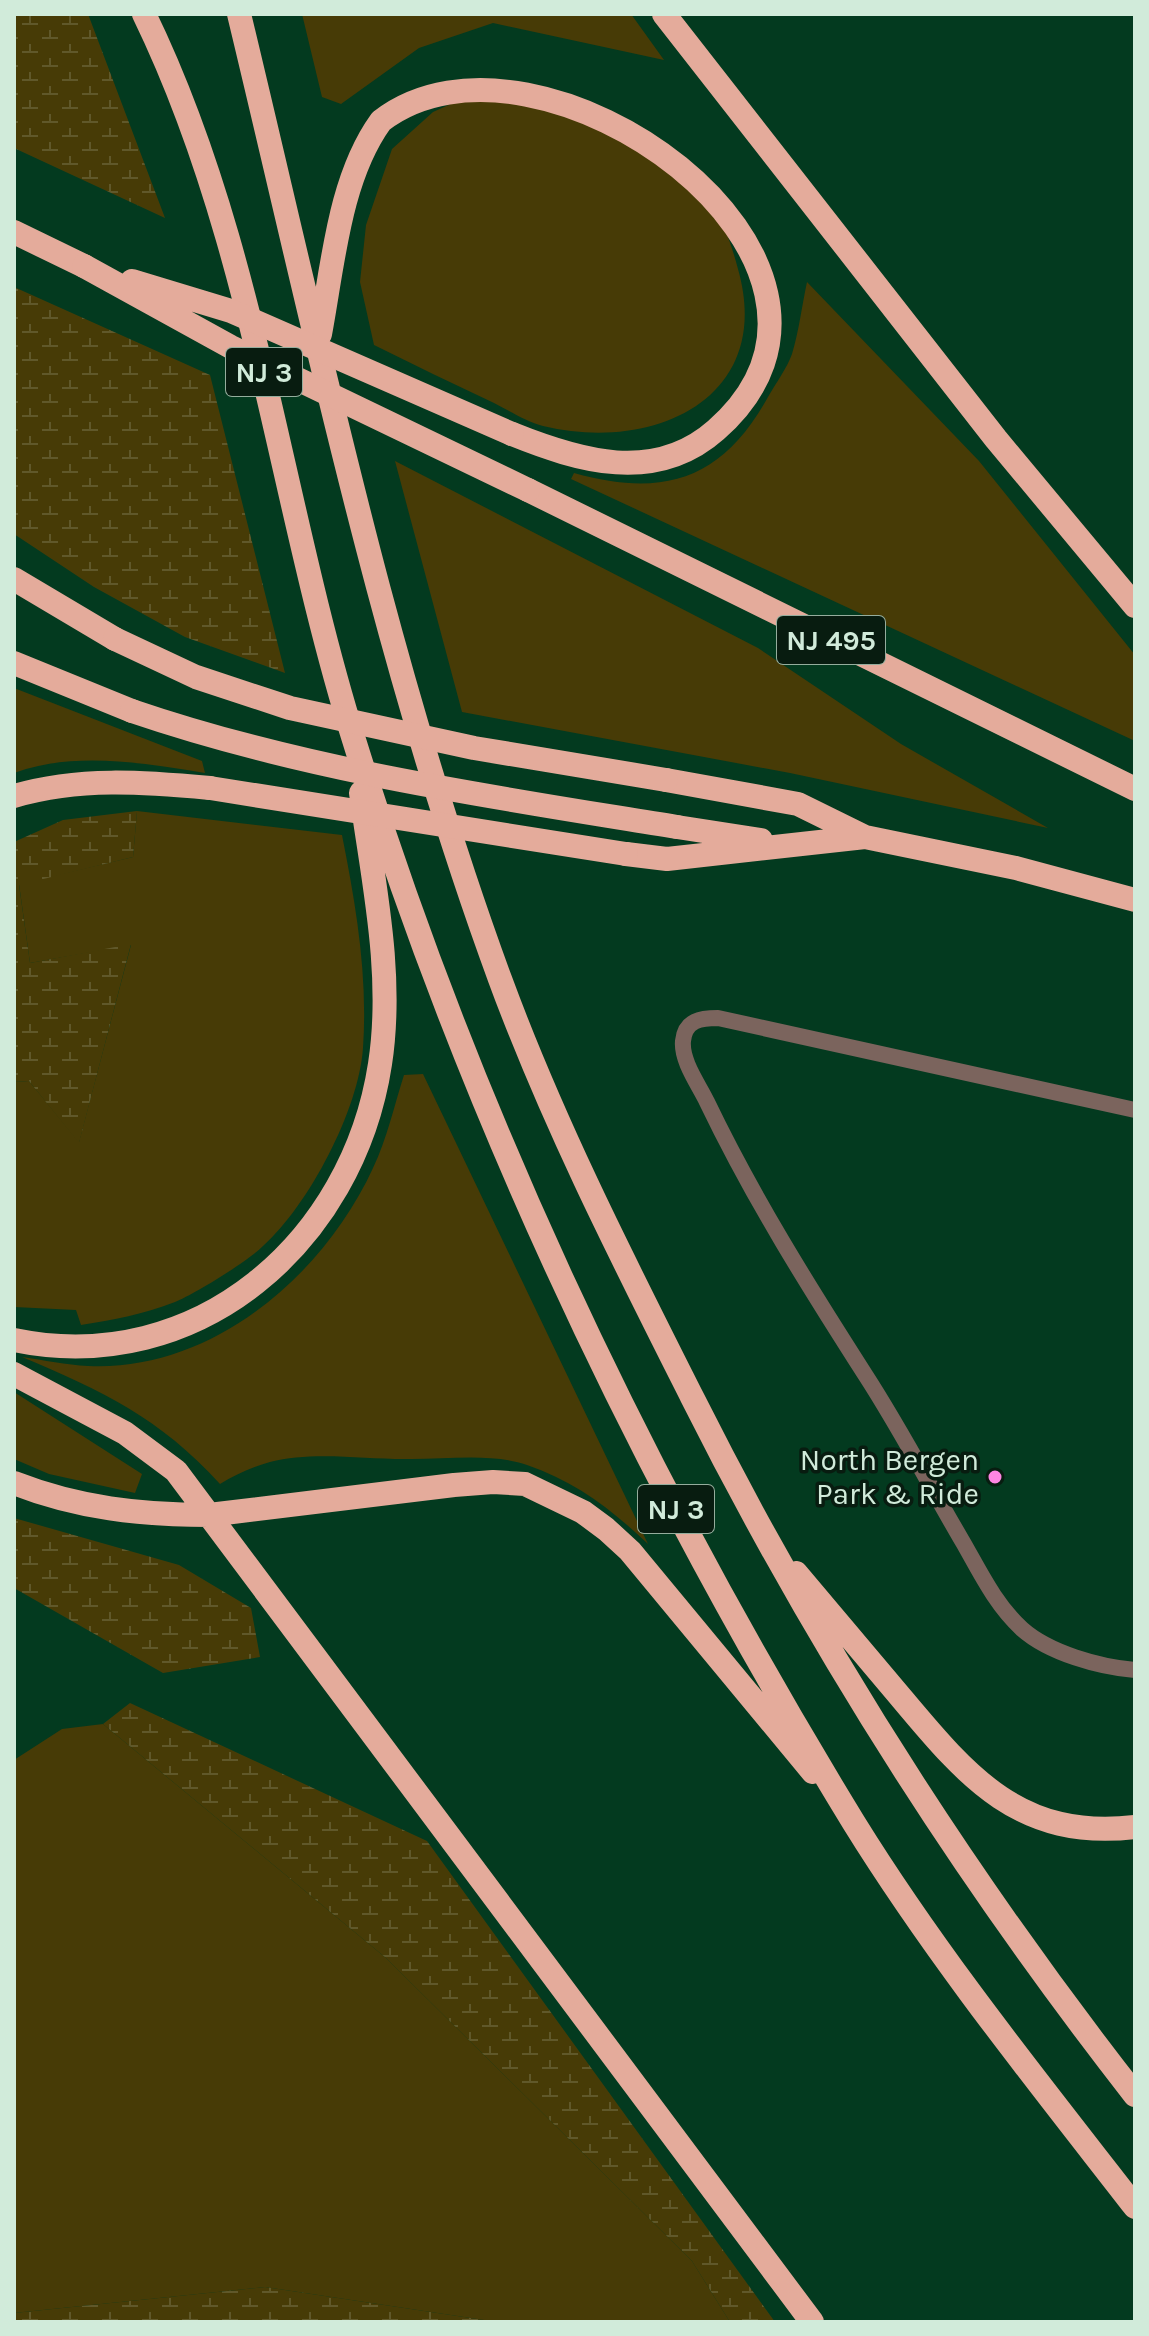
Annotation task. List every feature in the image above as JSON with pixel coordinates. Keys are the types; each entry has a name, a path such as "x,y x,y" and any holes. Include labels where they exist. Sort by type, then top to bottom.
{"highway":[{"name":"NJ 3","path":"144,14 192,131 254,335 354,739 468,1062 585,1328 715,1583 854,1822 1001,2033 1135,2207"},
{"name":"NJ 3","path":"239,14 319,340 356,508 393,643 454,844 500,977 598,1208 758,1528 798,1599 940,1830 1023,1949 1135,2095"},
{"path":"664,14 1005,450 1135,606"},
{"path":"319,340 358,166 382,120 426,77"},
{"path":"84,266 231,311 512,434 594,462 643,463 666,458 710,436 743,402 755,378 767,335 766,285 748,227 719,173"},
{"name":"NJ 495","path":"14,232 84,266 231,347 1135,789"},
{"path":"14,579 115,639 211,682 290,708 474,748 798,804 865,837 1016,868 1135,900"},
{"path":"14,663 132,711 231,742 341,768 794,846"},
{"path":"14,1340 58,1347 132,1343 204,1317 239,1296 301,1240 343,1181 372,1107 384,1016 378,921 354,739"},
{"path":"14,796 50,786 100,781 210,788 667,859 865,837"},
{"path":"14,1374 152,1450 176,1471 812,2322"},
{"path":"14,1483 85,1506 123,1512 209,1515 493,1482 525,1484 556,1497 595,1520 630,1551 854,1822"},
{"path":"758,1528 951,1757 982,1787 1004,1802 1061,1822 1095,1827 1135,1827"}],"lane":[{"path":"1135,1110 718,1018 697,1019 683,1036 685,1056 793,1262 878,1394 997,1600 1023,1630 1044,1642 1076,1657 1135,1670"}],"green space":[{"path":"14,14 88,14 165,218 14,148"},
{"path":"302,14 631,14 664,60 493,23 419,48 341,104 322,97"},
{"path":"513,84 555,90 603,112 691,185 717,214 738,269 745,314 739,352 722,383 696,406 663,422 625,431 584,432 543,426 374,345 360,282 366,225 392,149 433,112 475,93"},
{"path":"807,282 979,461 1135,655 1135,741 571,479 574,473 606,480 663,482 688,476 731,447 750,425 790,359"},
{"path":"14,287 210,375 285,673 185,637 94,587 14,534"},
{"path":"395,461 758,648 901,744 1048,828 790,773 462,712"},
{"path":"14,688 202,761 205,773 134,763 85,761 37,766 14,773"},
{"path":"137,811 342,835 362,967 363,1048 352,1099 329,1154 297,1206 263,1246 221,1277 175,1302 128,1316 81,1325 76,1310 14,1307 14,1082 29,1081 79,1142 131,945 30,963 19,884 133,857"},
{"path":"137,811 133,857 19,885 30,963 131,944 79,1143 29,1081 14,1082 14,842 63,820"},
{"path":"423,1074 648,1544 577,1488 513,1461 302,1457 263,1464 220,1484 175,1441 129,1408 22,1357 88,1366 134,1364 178,1353 220,1334 259,1309 294,1279 325,1245 352,1207 378,1157 404,1075"},
{"path":"14,1392 142,1474 135,1493 49,1474 14,1459"},
{"path":"14,1518 179,1565 251,1608 260,1657 163,1673 14,1588"},
{"path":"130,1703 427,1841 775,2322 730,2322 692,2261 386,1958 103,1724"},
{"path":"103,1724 386,1958 692,2261 730,2322 497,2322 265,2287 14,2313 14,1760 62,1729"},
{"path":"265,2287 497,2322 14,2322 14,2313"}],"place":[{"name":"North Bergen Park & Ride","path":"995,1477"}]}
